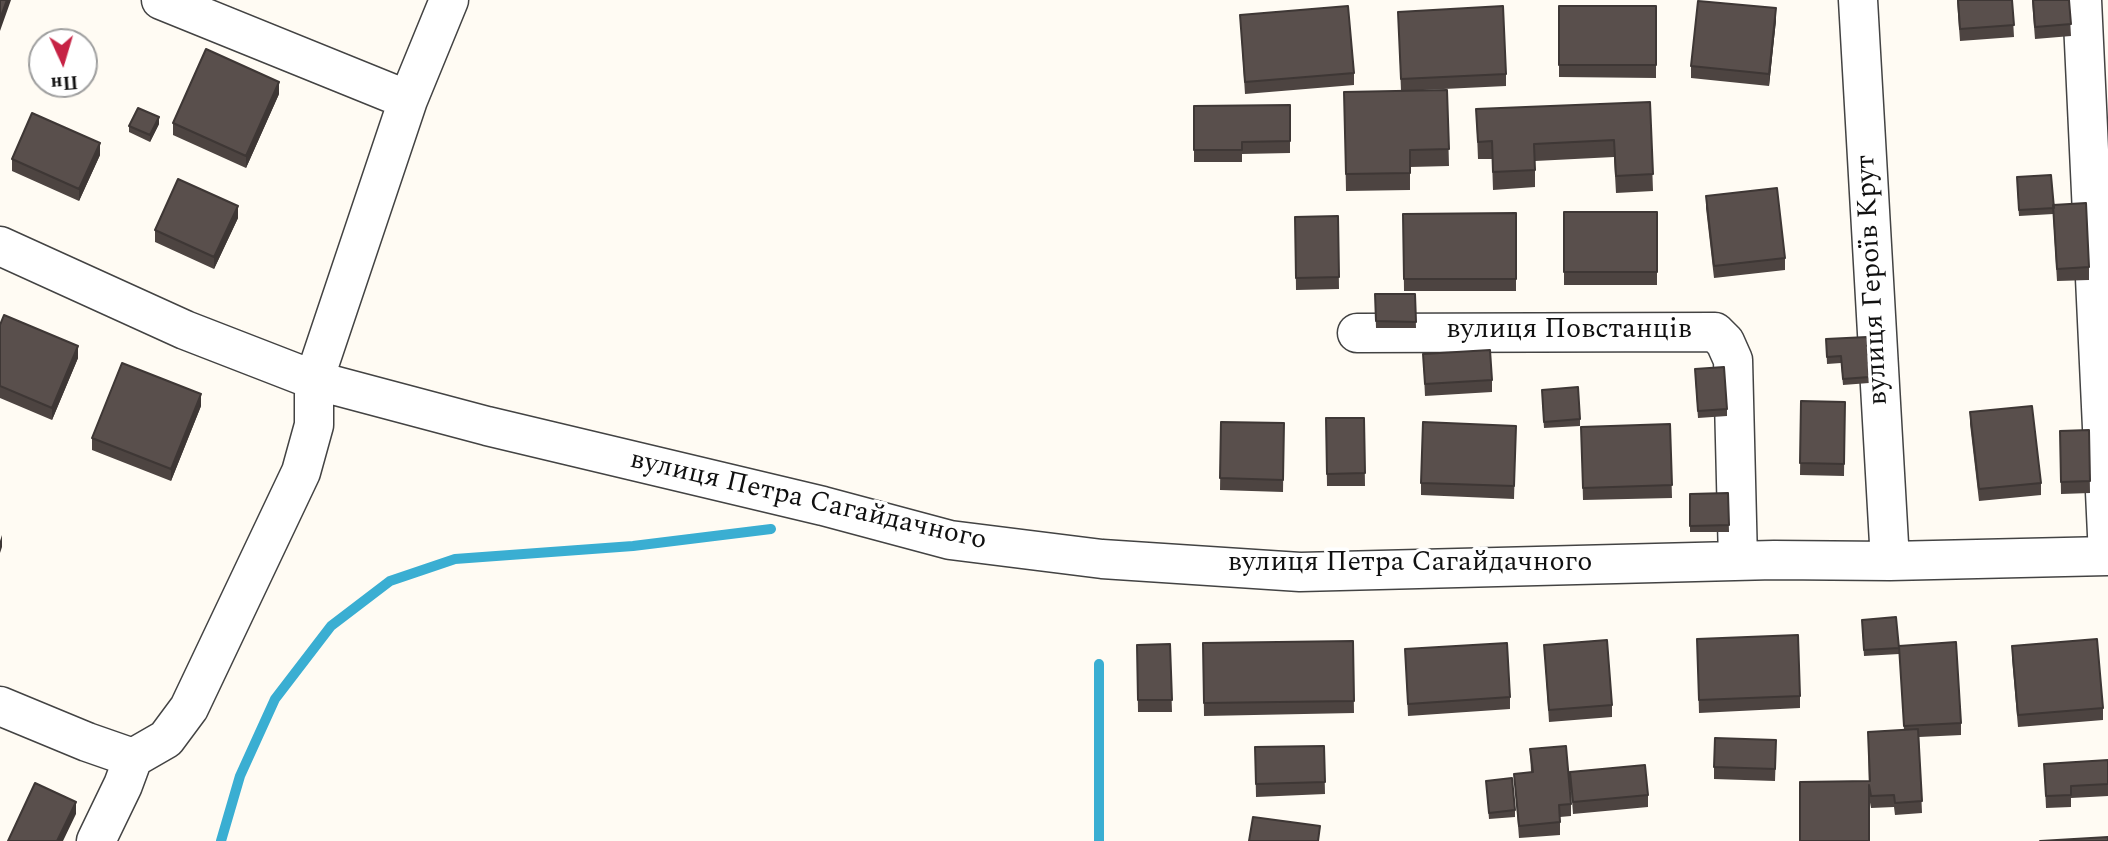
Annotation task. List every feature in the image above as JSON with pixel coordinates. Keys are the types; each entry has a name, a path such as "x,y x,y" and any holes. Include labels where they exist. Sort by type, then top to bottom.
{"street":[{"path":"161,0 408,100"},
{"path":"96,841 124,785 133,758 166,739 189,708 301,472 314,425 314,380 408,100 449,0"},
{"name":"вулиця Героїв Крут","path":"1858,0 1890,561"},
{"path":"2082,0 2108,556"},
{"name":"вулиця Петра Сагайдачного","path":"0,246 185,330 314,380 487,426 823,506 950,540 1102,559 1300,572 1738,561 2108,556"},
{"name":"вулиця Повстанців","path":"1357,333 1715,332 1725,342 1733,360 1738,561"},
{"path":"0,706 133,758"}],"building":[{"path":"0,0 7,0 0,19"},
{"path":"1958,0 2012,0 2014,25 1960,29"},
{"path":"2033,0 2069,0 2071,24 2035,27"},
{"path":"1698,1 1776,8 1769,74 1691,66"},
{"path":"1348,6 1354,73 1245,82 1240,15"},
{"path":"1503,6 1506,74 1401,79 1398,12"},
{"path":"1559,6 1656,6 1656,65 1559,65"},
{"path":"206,49 279,82 246,156 173,123"},
{"path":"1447,90 1449,149 1410,150 1410,173 1346,174 1344,92"},
{"path":"1650,102 1653,174 1616,176 1614,140 1534,144 1535,170 1493,172 1492,141 1478,142 1476,109"},
{"path":"1290,105 1290,141 1242,142 1242,150 1194,150 1194,106"},
{"path":"138,108 159,117 150,135 129,126"},
{"path":"32,113 100,143 79,189 12,159"},
{"path":"2051,175 2054,208 2019,210 2017,177"},
{"path":"178,179 238,206 214,257 155,230"},
{"path":"1777,188 1785,258 1714,266 1706,196"},
{"path":"2086,203 2089,267 2057,269 2053,205"},
{"path":"1564,212 1657,212 1657,272 1564,272"},
{"path":"1516,213 1516,279 1404,279 1403,214"},
{"path":"1338,216 1339,277 1296,278 1295,217"},
{"path":"1375,294 1415,294 1416,322 1376,321"},
{"path":"4,315 78,346 52,408 0,386 0,325"},
{"path":"1867,337 1869,377 1843,379 1841,356 1827,357 1826,339"},
{"path":"1490,350 1492,380 1425,384 1423,354"},
{"path":"122,363 201,394 171,469 92,438"},
{"path":"1724,367 1727,409 1698,411 1695,369"},
{"path":"1578,387 1580,419 1544,422 1542,390"},
{"path":"1801,401 1845,402 1844,464 1800,463"},
{"path":"2032,406 2041,483 1979,489 1970,412"},
{"path":"1326,418 1364,418 1365,473 1327,474"},
{"path":"1221,422 1284,423 1283,480 1220,478"},
{"path":"1423,422 1516,426 1514,486 1421,483"},
{"path":"1670,424 1672,485 1583,488 1581,427"},
{"path":"2089,430 2090,481 2061,482 2060,431"},
{"path":"1728,493 1729,525 1690,526 1690,494"},
{"path":"1896,617 1899,648 1864,650 1862,620"},
{"path":"1798,635 1800,696 1699,700 1697,639"},
{"path":"2097,639 2103,708 2018,715 2012,646"},
{"path":"1607,640 1612,705 1549,710 1544,645"},
{"path":"1353,641 1354,701 1204,703 1203,643"},
{"path":"1956,642 1961,723 1904,726 1899,646"},
{"path":"1507,643 1510,697 1408,704 1405,649"},
{"path":"1170,644 1172,700 1138,700 1137,645"},
{"path":"1918,729 1922,801 1895,803 1894,795 1871,796 1869,785 1869,841 1800,841 1800,782 1870,781 1868,732"},
{"path":"1715,738 1776,740 1775,769 1714,767"},
{"path":"1324,746 1325,782 1256,784 1255,747"},
{"path":"1566,746 1571,804 1559,805 1560,822 1519,826 1514,774 1533,772 1530,749"},
{"path":"2108,760 2108,784 2071,786 2071,795 2046,796 2044,764"},
{"path":"1645,765 1648,795 1573,802 1570,772"},
{"path":"1512,778 1515,810 1489,813 1486,781"},
{"path":"35,783 76,802 57,841 8,841"},
{"path":"1253,817 1320,826 1318,841 1249,841"},
{"path":"2108,837 2108,841 2040,841"}],"waterway":[{"path":"221,841 240,776 275,699 331,626 390,581 455,559 633,546 771,529"},
{"path":"1099,664 1099,841"}]}
